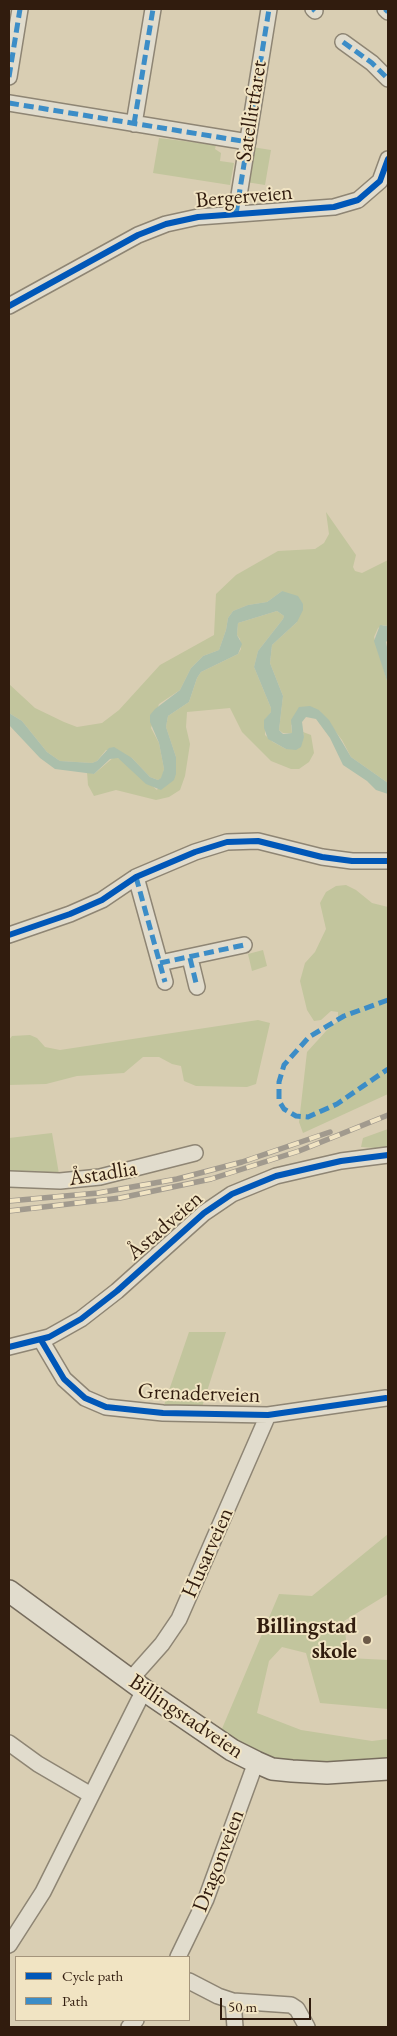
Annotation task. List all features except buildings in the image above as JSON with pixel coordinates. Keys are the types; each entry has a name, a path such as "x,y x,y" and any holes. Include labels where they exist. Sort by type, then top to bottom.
{"main road":[{"name":"Billingstadveien","path":"9,1591 137,1685 232,1750 256,1762 272,1769 327,1773 388,1769"}],"street":[{"path":"9,77 20,9"},
{"path":"134,124 152,9"},
{"name":"Satellittfaret","path":"236,214 269,9"},
{"path":"385,9 388,12"},
{"path":"344,42 372,63 388,79"},
{"path":"9,103 248,142"},
{"name":"Bergerveien","path":"9,306 155,227 182,220 334,207 356,200 371,191 380,181 388,159"},
{"path":"9,935 70,914 102,900 136,878 195,852 227,842 244,840 272,843 322,857 388,861"},
{"path":"136,878 165,982"},
{"path":"160,962 190,958 244,945"},
{"path":"190,958 197,988"},
{"name":"Åstadlia","path":"9,1179 60,1181 100,1177 195,1154"},
{"name":"Åstadveien","path":"9,1347 41,1340 65,1329 96,1308 204,1214 232,1194 276,1176 341,1162 388,1155"},
{"name":"Grenaderveien","path":"41,1340 64,1379 85,1398 106,1407 163,1413 268,1415 386,1398"},
{"name":"Husarveien","path":"9,1945 43,1892 91,1795 137,1685 179,1619 268,1415"},
{"path":"9,1743 38,1764 91,1795"},
{"name":"Dragonveien","path":"178,1956 206,1899 256,1762"},
{"path":"190,1982 218,1996 233,2001 291,2004 297,2009 307,2027"},
{"path":"233,2001 235,2027"}],"shaded area":[{"path":"159,138 216,145 215,149 221,153 220,161 234,163 230,185 153,173"},
{"path":"252,147 271,150 265,185 246,182"},
{"path":"326,512 356,555 353,567 355,571 362,573 388,560 388,626 383,625 378,628 374,637 388,684 388,783 351,757 342,740 319,710 291,725 292,733 283,733 279,730 283,696 270,663 272,645 297,622 282,591 267,602 248,605 233,611 228,618 219,650 203,656 191,668 180,690 159,704 151,728 159,743 164,769 162,778 158,780 150,777 132,758 106,750 97,761 92,763 60,761 47,752 22,721 9,713 9,684 35,708 64,722 77,727 102,723 119,710 160,665 214,635 216,594 236,575 278,551 315,549 324,543 329,534"},
{"path":"282,591 298,596 303,604 303,610 297,622 272,645 270,663 283,696 279,730 283,734 292,733 291,720 299,707 310,706 319,710 329,720 351,757 388,783 388,794 376,790 367,781 343,765 330,738 316,719 306,717 302,722 304,737 301,747 296,750 286,749 268,739 264,728 264,720 271,712 271,708 254,667 258,651 283,619 284,616 277,611 238,623 237,635 242,644 238,654 201,672 189,702 168,716 166,727 176,757 176,774 174,780 161,790 146,784 118,758 110,759 94,774 55,769 40,758 9,725 9,713 22,721 47,752 60,761 92,763 97,761 109,748 114,747 132,758 150,777 158,780 161,778 164,769 159,743 150,722 150,715 180,690 191,668 203,656 219,650 228,618 233,611 248,605 267,602"},
{"path":"277,611 284,616 283,619 258,651 254,667 271,708 271,712 265,720 265,735 286,749 304,737 303,732 311,735 314,753 309,762 299,769 291,769 271,761 242,732 230,708 187,712 186,727 190,744 185,776 180,790 169,797 156,800 116,790 94,796 88,785 87,772 94,774 114,757 121,759 157,790 176,757 166,727 168,716 189,702 201,672 238,654 241,649 240,639 237,635 238,623"},
{"path":"380,625 388,626 388,640 386,642 388,652 388,684 374,641"},
{"path":"346,885 356,890 372,903 388,907 388,1094 303,1133 299,1122 307,1052 338,1021 338,1012 331,1011 321,1020 314,1021 307,1010 300,981 305,963 315,952 326,929 320,903 326,892 336,886"},
{"path":"263,950 267,966 252,971 248,954"},
{"path":"258,1020 270,1023 256,1084 247,1087 196,1086 184,1081 181,1066 172,1064 159,1057 143,1057 124,1073 77,1076 46,1084 9,1085 9,1040 12,1036 30,1035 37,1038 45,1047 60,1050"},
{"path":"388,1129 388,1149 361,1147 363,1138"},
{"path":"52,1133 59,1174 9,1173 9,1138"},
{"path":"189,1332 226,1332 202,1407 164,1405"},
{"path":"388,1534 388,1594 344,1621 348,1658 388,1660 388,1709 320,1703 306,1653 282,1647 269,1661 257,1713 301,1730 372,1741 388,1739 388,1761 321,1765 272,1761 221,1731 279,1594 312,1596"}],"railway":[{"path":"9,1211 120,1198 211,1179 299,1151 388,1115"},
{"path":"9,1201 98,1193 177,1179 242,1162 330,1132"}],"marked path":[{"path":"9,77 20,9"},
{"path":"134,124 153,9"},
{"path":"236,214 269,9"},
{"path":"385,9 388,12"},
{"path":"343,42 372,63 388,79"},
{"path":"9,103 248,142"},
{"path":"136,877 165,982"},
{"path":"160,963 244,945"},
{"path":"190,958 197,987"},
{"path":"388,1000 344,1016 309,1037 284,1065 279,1082 279,1101 284,1109 296,1116 308,1117 337,1104 388,1069"}],"cycle path":[{"path":"9,306 138,235 166,224 198,217 334,207 358,200 380,181 388,159"},
{"path":"9,935 70,914 102,900 136,877 195,852 227,842 258,841 322,857 352,861 388,861"},
{"path":"9,1347 49,1337 81,1319 117,1291 204,1213 232,1194 276,1176 341,1161 388,1155"},
{"path":"41,1340 64,1379 85,1398 106,1407 163,1413 268,1415 386,1398"}],"place":[{"name":"Billingstad skole","path":"367,1640"}]}
